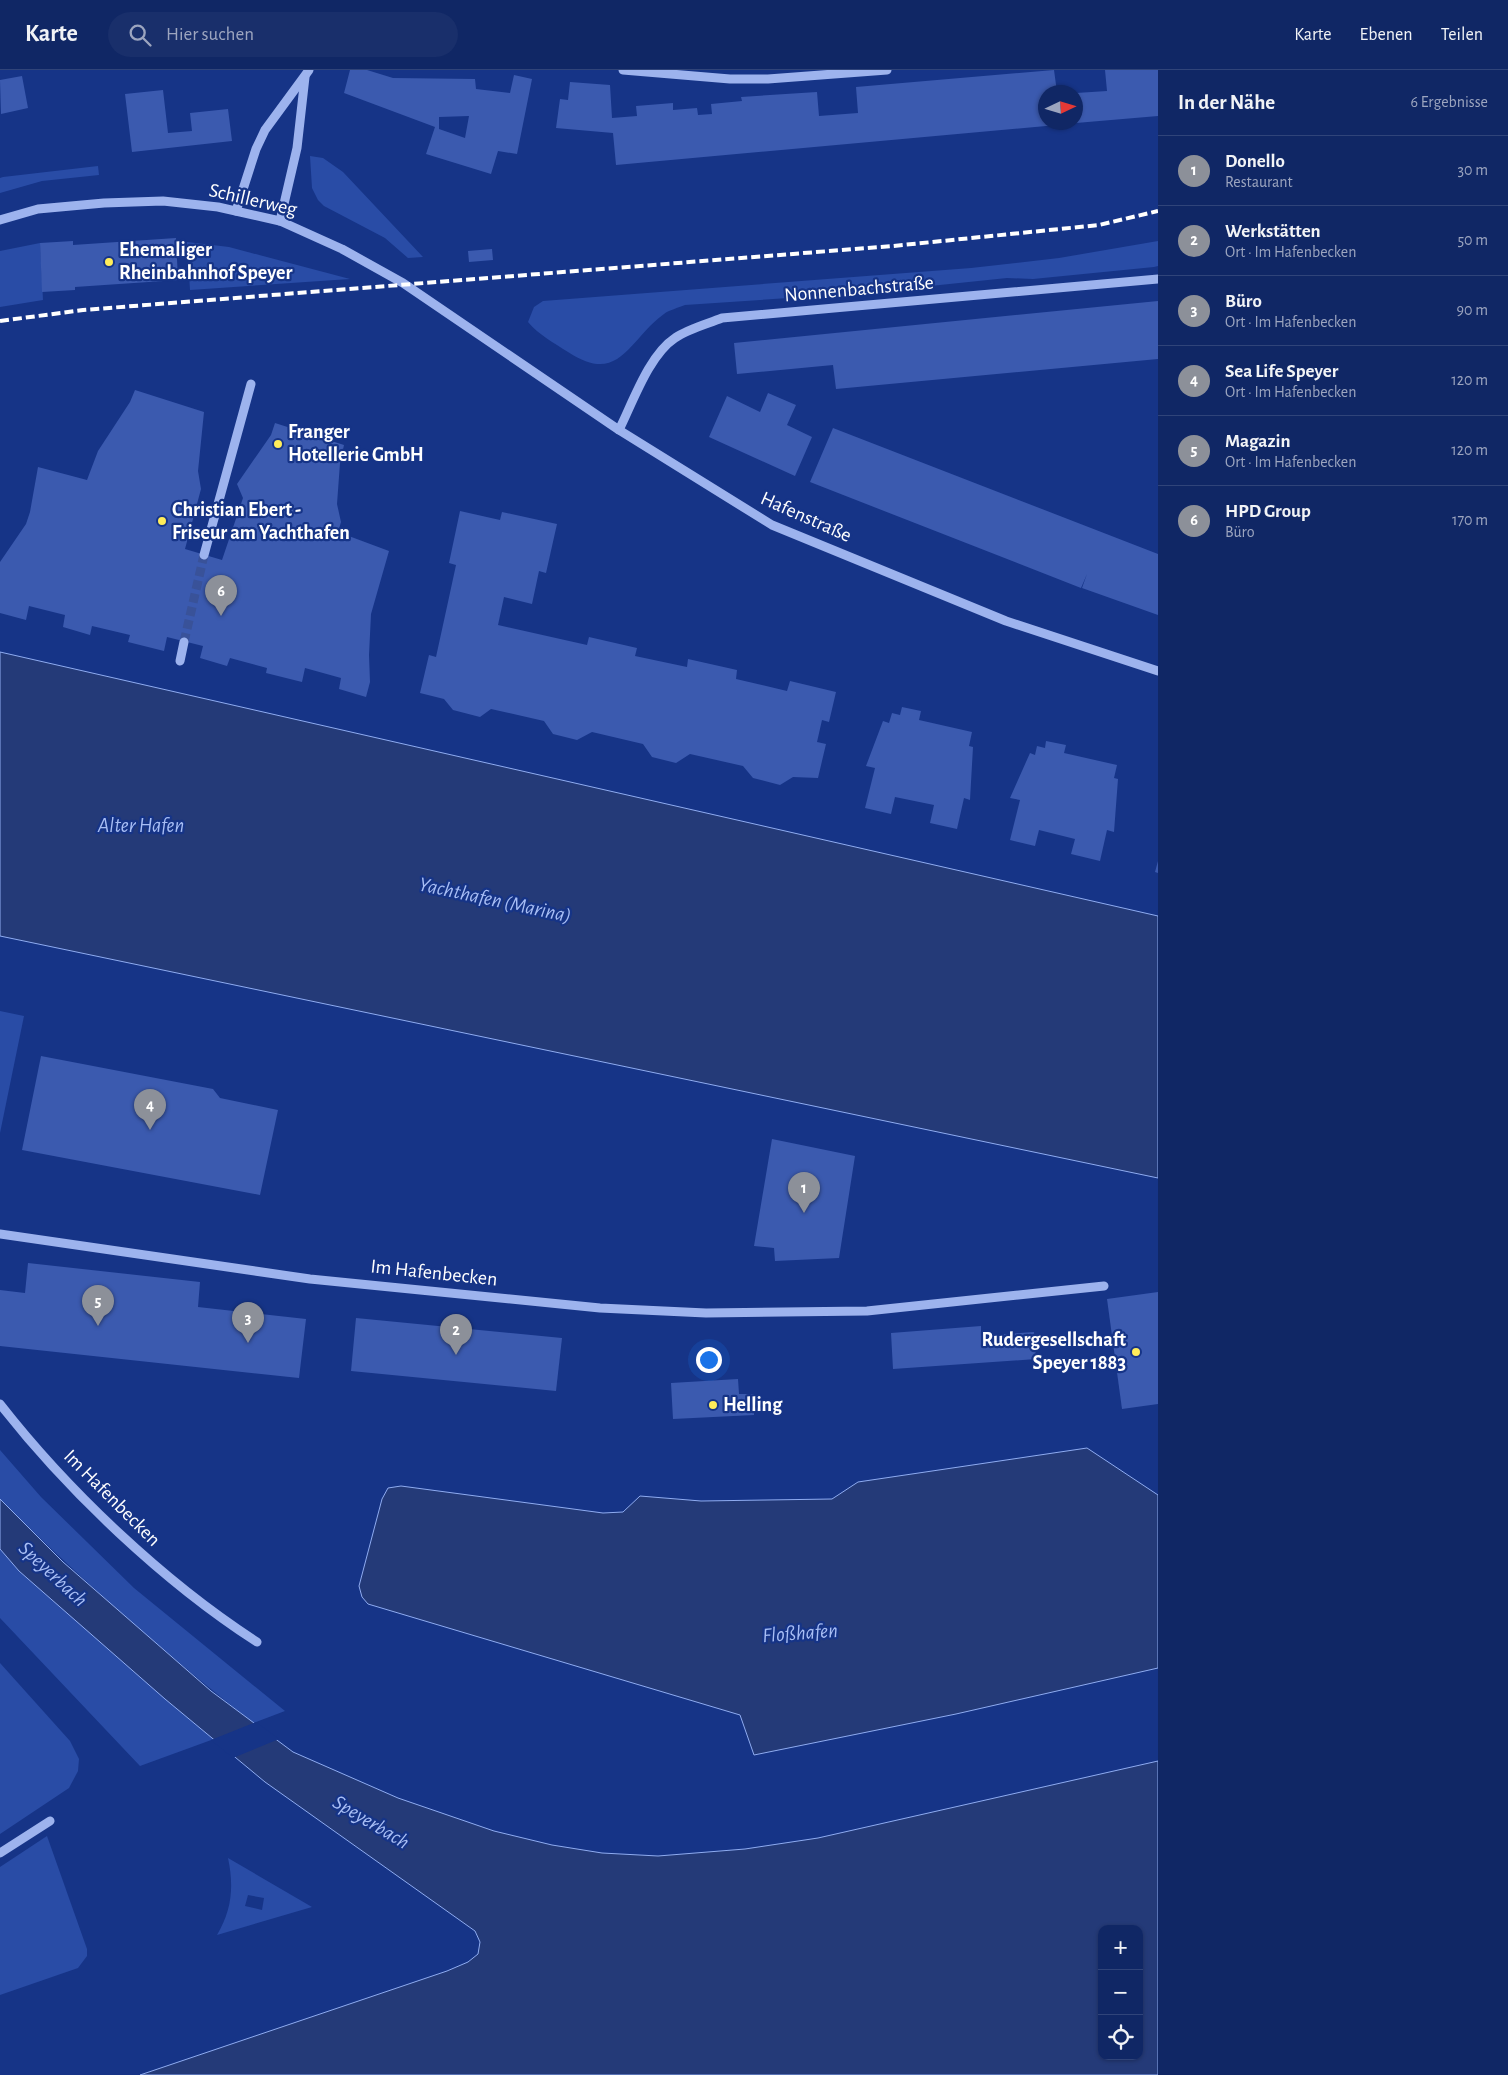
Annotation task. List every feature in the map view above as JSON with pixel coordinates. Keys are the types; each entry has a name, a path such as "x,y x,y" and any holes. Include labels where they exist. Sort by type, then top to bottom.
{"street":[{"path":"623,70 730,79 768,79 888,70"},
{"path":"236,211 256,149 265,130 307,73"},
{"path":"280,221 297,148 307,73"},
{"name":"Schillerweg","path":"0,220 38,209 104,203 163,202 236,211 280,221 342,249 403,283 472,331"},
{"name":"Nonnenbachstraße","path":"619,430 658,355 675,338 722,318 1158,279"},
{"name":"Hafenstraße","path":"472,331 619,430 772,525 1006,621 1158,671"},
{"path":"204,555 251,384"},
{"path":"180,661 184,642"},
{"name":"Im Hafenbecken","path":"0,1234 301,1278 600,1308 706,1313 868,1311 1104,1286"},
{"name":"Im Hafenbecken","path":"0,1404 68,1482 156,1567 235,1628 257,1642"},
{"path":"0,1852 50,1820"}],"shaded area":[{"path":"310,156 323,158 343,172 423,257 408,258 385,238 324,206 318,200 312,188"},
{"path":"98,166 99,175 42,181 0,193 0,178 3,177"},
{"path":"1158,241 1158,266 1154,267 1033,279 1007,278 863,293 685,305 664,314 622,356 612,362 600,364 586,361 568,352 542,335 528,322 534,307 543,301 971,268 1059,258"},
{"path":"187,242 229,247 350,279 190,290"},
{"path":"40,243 43,300 0,307 0,251"},
{"path":"0,1011 24,1016 0,1133"},
{"path":"0,1450 41,1497 134,1588 285,1711 253,1723 92,1587 0,1499"},
{"path":"0,1549 19,1571 214,1739 140,1766 0,1618"},
{"path":"0,1663 70,1741 79,1759 78,1771 69,1788 0,1834"},
{"path":"47,1836 87,1949 87,1956 78,1968 0,1995 0,1867"},
{"path":"228,1858 312,1907 217,1935 229,1907 231,1888","holes":["248,1895 264,1898 262,1910 245,1906"]}],"water":[{"name":"Alter Hafen","path":"0,652 1158,916 1158,1178 0,936"},
{"name":"Floßhafen","path":"1087,1448 1158,1495 1158,1668 956,1714 754,1755 740,1715 368,1604 362,1597 359,1586 382,1499 388,1488 401,1486 603,1513 623,1512 640,1496 701,1501 832,1499 858,1482"},
{"name":"Speyerbach","path":"0,1499 63,1562 211,1691 293,1752 398,1798 494,1831 552,1845 602,1853 658,1856 745,1849 818,1838 1158,1761 1158,2075 140,2075 447,1971 468,1962 478,1954 480,1942 475,1931 265,1782 165,1699 19,1571 0,1549"}],"pier":[{"path":"256,1722 279,1739 233,1758 211,1740"}],"building":[{"path":"350,70 367,70 393,78 475,79 476,89 510,93 514,75 532,79 517,154 498,151 491,174 426,154 435,127 344,93","holes":["469,116 465,138 439,129 439,117"]},
{"path":"1054,70 1056,85 1038,85 1038,127 616,165 613,133 556,128 560,99 568,100 570,82 610,85 612,118 637,116 636,106 673,103 673,110 697,108 698,115 712,114 711,104 742,101 741,97 817,92 819,116 858,113 856,87"},
{"path":"1105,70 1158,70 1158,116 1083,122 1083,93 1107,91"},
{"path":"22,76 28,108 1,114 0,80"},
{"path":"163,90 168,133 192,131 190,113 228,109 232,141 132,152 125,94"},
{"name":"Ehemaliger Rheinbahnhof Speyer","path":"176,238 178,280 75,287 75,290 42,292 40,243 73,241 73,245"},
{"path":"492,249 493,260 469,262 468,251"},
{"path":"1158,301 1158,359 836,389 833,365 737,374 734,343"},
{"path":"135,390 204,412 198,471 201,489 185,549 222,560 243,498 237,484 271,435 275,423 344,445 340,463 337,504 341,522 338,532 389,551 371,614 370,682 366,697 339,689 341,678 305,668 302,682 266,673 267,668 230,658 227,666 200,658 203,646 167,637 164,651 128,642 130,635 92,626 90,635 63,627 65,615 29,606 26,620 0,613 0,562 26,524 38,467 87,480 98,451 130,402"},
{"path":"768,393 796,405 787,425 812,437 795,476 709,437 727,396 760,412"},
{"path":"833,428 1158,554 1158,615 1082,588 1087,574 1081,588 810,482"},
{"path":"460,511 500,520 502,512 557,524 546,573 539,571 532,604 504,597 498,625 587,645 589,637 637,648 635,656 687,667 688,659 737,670 736,679 787,691 790,681 836,692 829,722 822,720 817,742 826,744 818,778 793,777 780,785 753,778 743,766 690,754 676,763 652,757 643,744 592,732 577,740 553,734 544,721 491,709 480,717 453,710 444,699 420,693 429,655 436,657 456,565 449,563"},
{"path":"902,707 921,711 919,720 972,732 969,746 973,747 970,800 964,798 957,829 930,823 934,805 895,797 891,814 865,808 875,768 866,766 883,721 889,723 892,713 900,715"},
{"path":"1046,741 1066,745 1064,753 1117,765 1114,778 1118,779 1114,832 1107,830 1100,861 1071,854 1075,839 1039,830 1035,846 1010,840 1020,800 1010,798 1030,753 1035,755 1037,746 1045,748"},
{"path":"1158,861 1158,873 1155,872"},
{"path":"41,1056 213,1089 220,1098 278,1110 260,1195 22,1150"},
{"path":"772,1139 855,1156 839,1258 775,1261 774,1248 754,1246"},
{"path":"28,1263 200,1282 198,1307 306,1319 299,1378 0,1346 0,1290 25,1293"},
{"name":"Rudergesellschaft Speyer 1883","path":"1158,1292 1158,1404 1122,1409 1107,1299"},
{"path":"356,1318 562,1338 556,1391 351,1371"},
{"path":"981,1326 981,1336 1034,1332 1036,1359 893,1369 891,1333"},
{"name":"Helling","path":"738,1379 739,1394 754,1394 754,1415 673,1419 671,1383"}],"tunnel":[{"path":"184,642 204,555"}],"railway":[{"path":"0,321 83,310 893,246 1099,225 1158,211"}],"place":[{"name":"Ehemaliger Rheinbahnhof Speyer","path":"109,262"},
{"name":"Franger Hotellerie GmbH","path":"278,444"},
{"name":"Christian Ebert - Friseur am Yachthafen","path":"162,521"},
{"name":"HPD Group","path":"221,616"},
{"name":"Sea Life Speyer","path":"150,1130"},
{"name":"Donello","path":"804,1213"},
{"name":"Magazin","path":"98,1326"},
{"name":"Büro","path":"248,1343"},
{"name":"Rudergesellschaft Speyer 1883","path":"1136,1352"},
{"name":"Werkstätten","path":"456,1355"},
{"name":"Helling","path":"713,1405"}],"water label":[{"name":"Yachthafen (Marina)","path":"495,900"}]}
